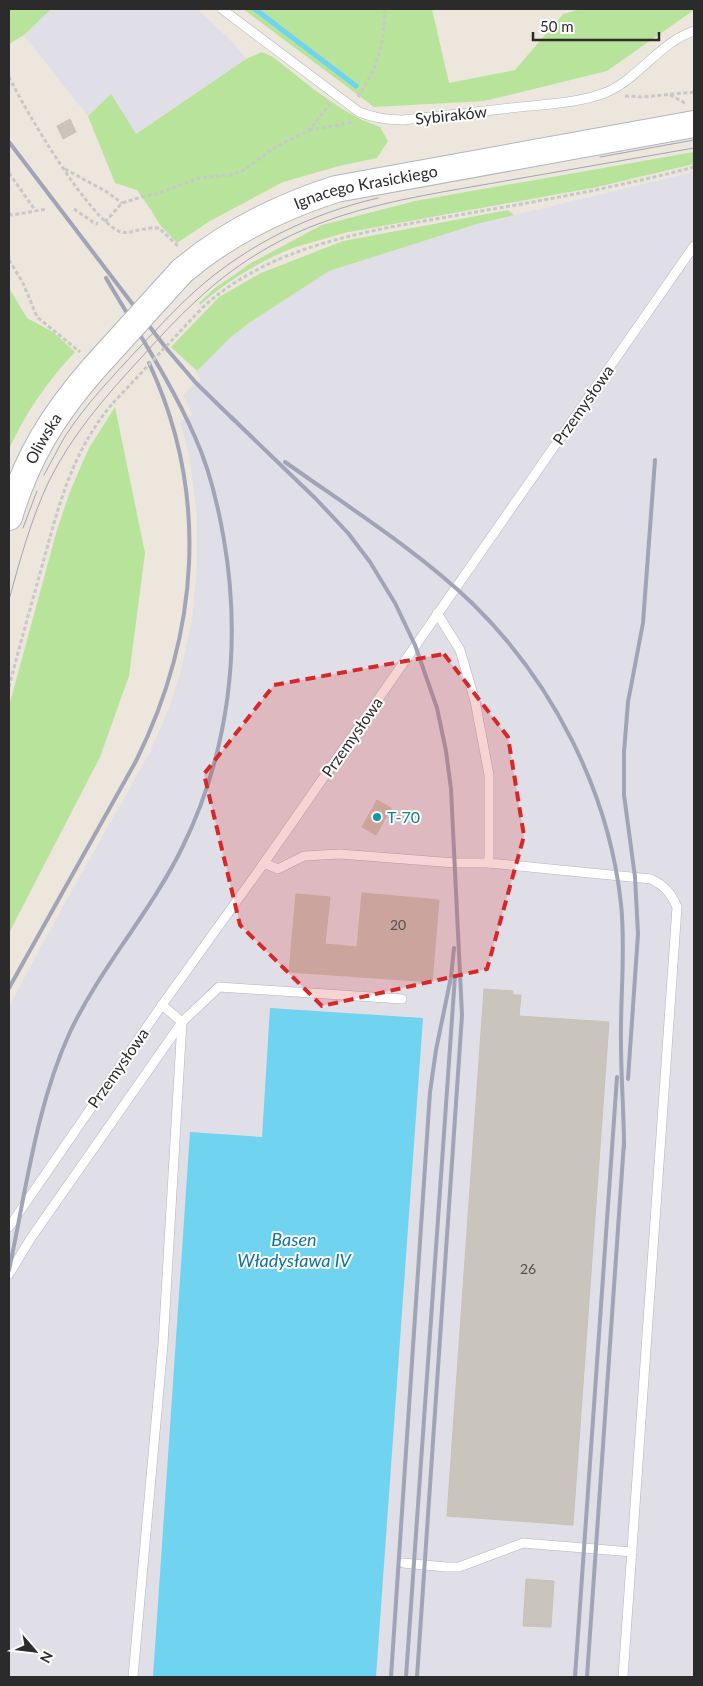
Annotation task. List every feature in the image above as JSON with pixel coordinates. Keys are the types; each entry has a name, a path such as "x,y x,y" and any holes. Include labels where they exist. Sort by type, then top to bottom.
{"street":[{"name":"Ignacego Krasickiego","path":"86,359 182,271 216,245 252,224 305,199 336,189 692,115"},
{"name":"Oliwska","path":"9,517 24,472 86,359"}],"lane":[{"name":"Sybiraków","path":"222,9 351,107 372,118 385,120 403,120 552,104 590,97 607,91 624,81 670,44 694,31"},
{"name":"Przemysłowa","path":"9,1227 162,1005 264,863 694,246"},
{"path":"437,613 460,650 475,701 489,775 489,863"},
{"path":"264,863 278,869 304,856 340,854 455,863 489,863 651,879 663,885 672,894 677,907 623,1677"},
{"path":"9,1274 31,1238 182,1022 219,987 402,999"},
{"path":"162,1005 182,1022"},
{"path":"133,1677 163,1344 182,1022"},
{"path":"404,1563 459,1567 523,1543 632,1552"}],"path":[{"path":"351,107 376,65 384,35 385,9"},
{"path":"9,77 49,148 94,210 105,222 121,232 159,228 176,244"},
{"path":"607,91 624,96 644,97 694,92"},
{"path":"309,130 330,106 334,94"},
{"path":"670,95 692,115"},
{"path":"105,222 122,203 156,194 199,178 230,175 244,170 274,148 309,130 349,124 372,118"},
{"path":"63,167 107,192 122,203"},
{"path":"9,688 63,494 85,442 113,403 202,308 221,291 292,254 344,237 598,190 694,167"},
{"path":"9,173 35,210"},
{"path":"9,214 47,209"},
{"path":"74,209 98,224"},
{"path":"9,260 23,283 37,317 56,331 86,359"}],"highlighted area":[{"path":"444,654 508,737 524,836 487,969 322,1006 240,925 204,774 274,685"}],"shaded area":[{"path":"51,9 197,9 231,41 246,59 135,134 111,94 88,116 24,35"},
{"path":"694,172 694,1677 9,1677 9,1007 150,752 169,708 180,674 192,620 197,568 197,515 189,455 180,421 193,415 183,395 201,378 195,372 231,337 249,323 329,271 477,224"}],"green space":[{"path":"9,9 51,9 24,35 9,44"},
{"path":"243,9 432,9 449,83 515,70 563,14 581,9 694,10 607,71 484,101 374,107"},
{"path":"262,52 273,57 341,108 362,120 380,127 388,141 377,158 339,166 283,182 210,221 177,243 160,225 137,190 115,183 88,116 111,94 136,134 246,59"},
{"path":"694,152 694,164 597,187 344,233 304,245 281,253 259,264 229,283 200,305 199,303 215,288 251,263 322,225 415,201"},
{"path":"508,210 514,215 477,224 329,271 249,323 231,337 197,371 171,347 219,297 261,273 343,241"},
{"path":"9,288 27,318 53,332 75,352 38,398 22,423 9,449"},
{"path":"115,407 145,553 129,676 100,757 9,933 9,706 57,530 71,489 89,448"}],"water":[{"name":"Basen Władysława IV","path":"270,1008 423,1018 376,1677 153,1677 190,1132 262,1137"}],"building":[{"path":"70,119 76,132 63,139 57,126"},
{"name":"T-70","path":"377,800 391,808 376,835 362,827"},
{"path":"362,893 439,900 432,982 289,972 296,894 330,897 325,944 357,947"},
{"path":"484,989 513,991 513,995 521,995 519,1016 609,1022 573,1525 447,1516"},
{"path":"526,1579 554,1581 551,1627 523,1626"}],"waterway":[{"path":"255,9 356,86"}],"tram line":[{"path":"600,157 694,140"},
{"path":"9,600 26,540 43,495 58,464 78,433 113,388 175,321 211,287 240,265 286,238 318,224 360,210 445,192 694,148"},
{"path":"44,475 64,438 99,392 173,312 215,274 258,245 304,222 378,198"},
{"path":"23,528 37,491"}],"railway":[{"path":"9,142 166,348 196,383 235,421"},
{"path":"9,1270 33,1149 58,1060 82,1008 169,872 198,812 211,775 221,736 231,659 232,619 229,579 222,527 209,475 186,417 106,278"},
{"path":"9,988 136,761 157,713 173,664 184,614 189,564 188,513 182,463 169,413 149,363"},
{"path":"231,417 315,498 348,533 370,562 395,603 415,645 437,708 446,751 451,789 462,1015 417,1677"},
{"path":"628,1079 638,934 635,877 624,795 624,752 628,702 643,623 655,460"},
{"path":"285,462 429,565 472,603 501,634 528,668 552,703 572,741 590,780 604,821 614,862 621,904 623,939 621,1057 624,1147"},
{"path":"391,1677 430,1092 436,1050 451,977 454,948"},
{"path":"406,1677 455,976"},
{"path":"575,1677 617,1077"},
{"path":"587,1677 624,1142"}],"place":[{"name":"T-70","path":"377,817"}]}
